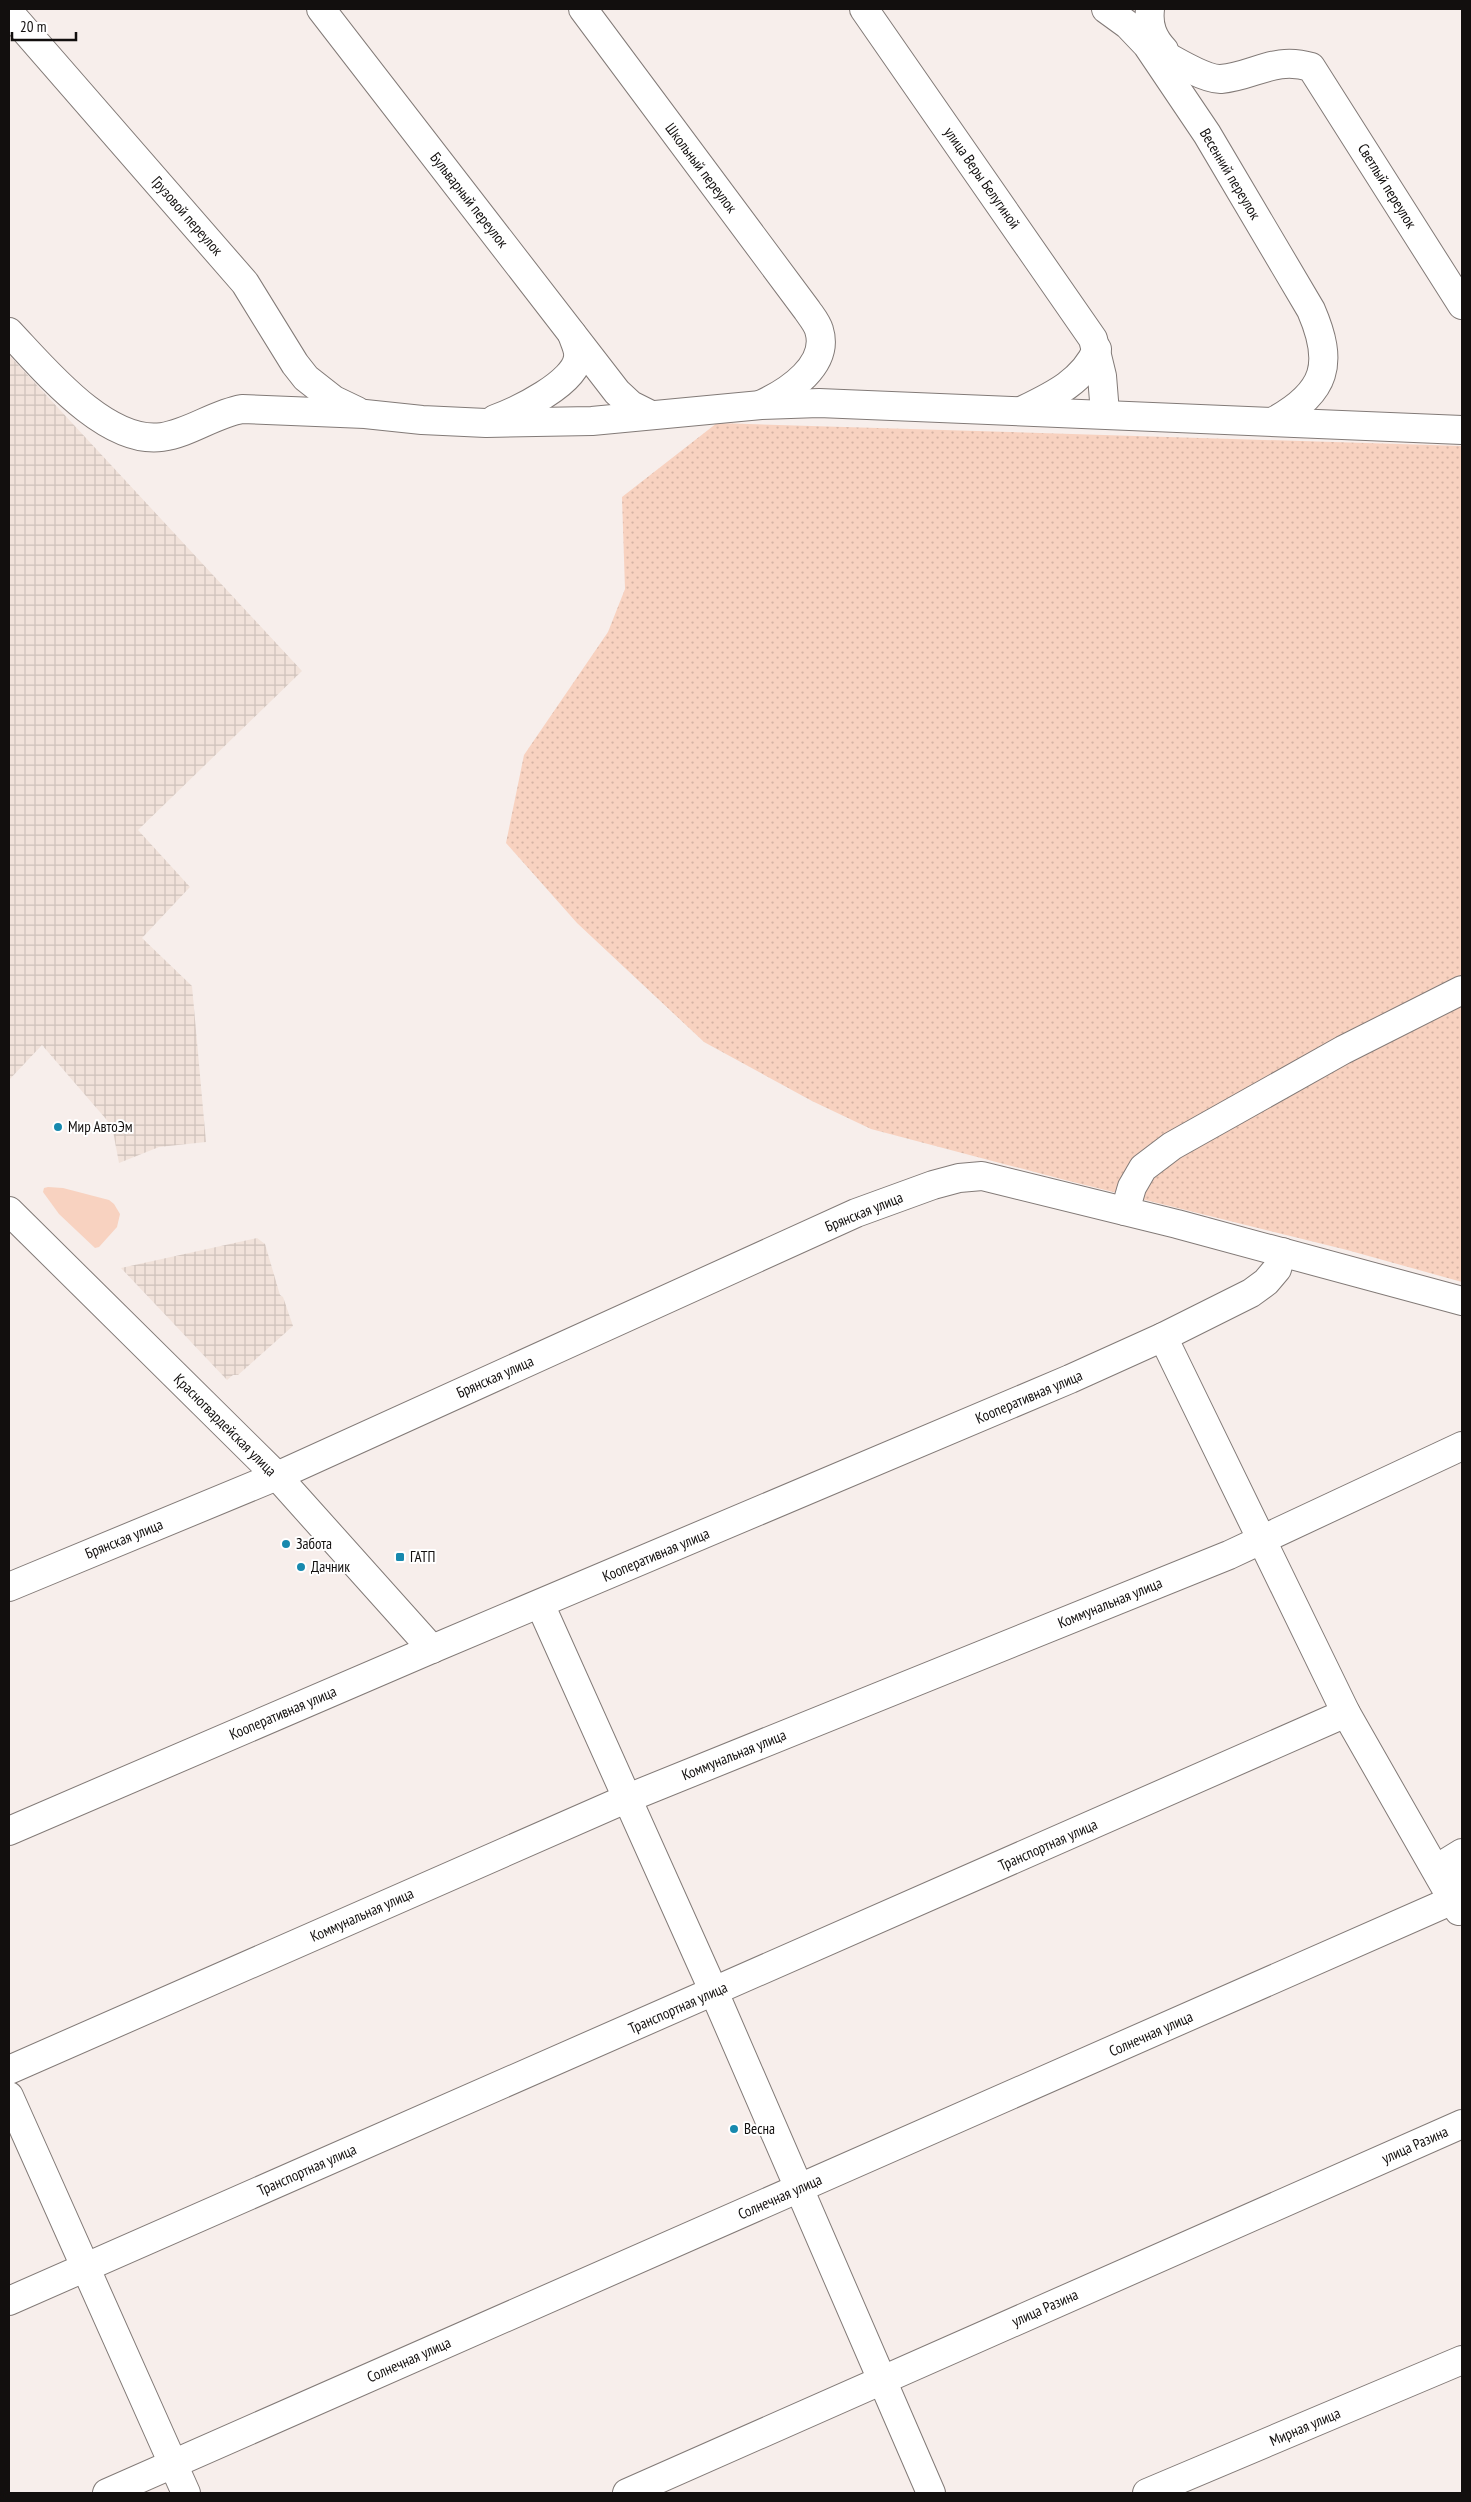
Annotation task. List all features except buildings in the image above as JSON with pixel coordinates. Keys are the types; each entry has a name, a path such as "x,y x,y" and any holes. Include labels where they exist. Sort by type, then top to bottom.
{"street":[{"name":"Бульварный переулок","path":"321,9 617,392 631,405 651,415"},
{"name":"Школьный переулок","path":"583,9 801,302 818,329 821,348 810,369 783,393 761,405"},
{"name":"улица Веры Белугиной","path":"864,9 1088,331 1097,349"},
{"name":"Весенний переулок","path":"1106,9 1128,25 1147,45 1207,134 1310,310 1321,334 1324,356 1323,367 1317,383 1306,399 1293,411 1274,421"},
{"path":"1150,9 1152,33 1160,46 1173,58"},
{"name":"Грузовой переулок","path":"9,12 245,283 295,364 306,378 334,400 365,414"},
{"path":"1147,45 1173,58"},
{"name":"Светлый переулок","path":"1173,58 1206,76 1221,79 1276,63 1288,62 1311,67 1462,305"},
{"path":"9,332 78,402 100,418 132,434 149,437 162,437 177,433 224,412 242,409 365,414 422,420 486,423 592,421 761,405 819,403 1461,429"},
{"path":"486,423 546,393 569,375 578,357 572,334"},
{"path":"1020,412 1067,385 1087,367 1097,349"},
{"path":"1097,349 1105,414"},
{"path":"1125,1211 1132,1187 1140,1173 1164,1151 1342,1050 1462,990"},
{"name":"Брянская улица","path":"9,1587 277,1476 856,1213 933,1185 959,1178 982,1176 1125,1211 1462,1301"},
{"name":"Красногвардейская улица","path":"9,1211 277,1476 432,1649"},
{"name":"Кооперативная улица","path":"9,1831 432,1649 1070,1380 1163,1338 1251,1293 1266,1282 1276,1269 1282,1252"},
{"path":"1163,1338 1260,1541 1346,1713 1436,1869 1459,1897"},
{"name":"Коммунальная улица","path":"9,2070 628,1798 1260,1541 1462,1446"},
{"path":"540,1604 714,1992 931,2493"},
{"name":"Транспортная улица","path":"9,2301 1346,1713"},
{"path":"1436,1869 1462,1853"},
{"name":"Солнечная улица","path":"107,2493 1459,1897"},
{"path":"9,2096 186,2493"},
{"name":"улица Разина","path":"627,2493 1462,2124"},
{"name":"Мирная улица","path":"1147,2493 1462,2360"}],"shaded area":[{"path":"9,355 302,671 138,830 190,887 142,938 192,986 206,1142 159,1147 119,1163 112,1126 42,1045 9,1080"},
{"path":"717,423 1462,446 1462,1282 1347,1250 1065,1180 871,1129 812,1101 704,1042 577,923 506,843 524,755 608,632 625,589 622,497"},
{"path":"44,1188 63,1188 109,1200 120,1214 117,1227 99,1247 95,1248 59,1214 43,1192"},
{"path":"257,1238 265,1244 280,1295 283,1297 293,1326 238,1375 233,1375 227,1380 121,1268"}],"place":[{"name":"Мир АвтоЭм","path":"58,1127"},
{"name":"Забота","path":"286,1544"},
{"name":"ГАТП","path":"400,1557"},
{"name":"Дачник","path":"301,1567"},
{"name":"Весна","path":"734,2129"}]}
